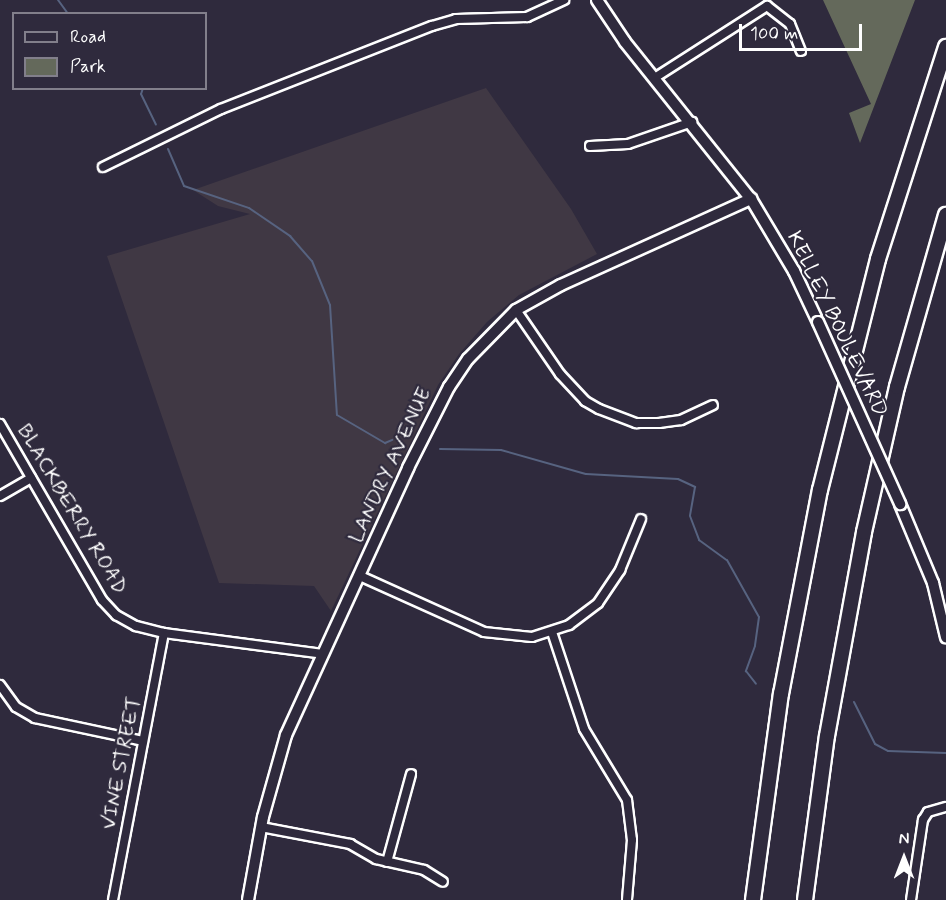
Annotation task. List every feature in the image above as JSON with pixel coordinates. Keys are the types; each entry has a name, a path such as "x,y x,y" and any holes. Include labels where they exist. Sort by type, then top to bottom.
{"highway":[{"path":"753,900 780,694 820,490 881,250 946,47"},
{"path":"805,900 827,736 864,532 900,378 946,215"}],"street":[{"path":"103,167 204,117 432,26 456,20 527,17 564,0"},
{"name":"KELLEY BOULEVARD","path":"597,0 625,42 692,122 750,199 794,271 900,504 933,583 946,637"},
{"path":"656,77 767,6 790,24 801,51"},
{"path":"590,146 628,144 692,122"},
{"name":"LANDRY AVENUE","path":"248,900 261,827 286,735 449,387 468,360 516,310 561,285 750,199"},
{"path":"516,310 560,374 585,401 599,409 636,423 659,423 681,420 713,405"},
{"name":"BLACKBERRY ROAD","path":"0,424 102,600 116,615 136,626 164,633 323,654"},
{"path":"0,496 31,478"},
{"path":"360,576 496,636 524,638 552,632 579,620 607,594 640,519"},
{"path":"552,632 584,729 627,800 632,840 627,900"},
{"name":"VINE STREET","path":"113,900 164,633"},
{"path":"0,685 16,707 35,718 143,741"},
{"path":"387,862 411,774"},
{"path":"911,900 923,820 928,812 946,807"},
{"path":"261,827 350,844 387,862 424,870 443,882"}],"shaded area":[{"path":"486,88 571,209 597,254 519,295 487,322 459,354 438,385 331,611 314,586 219,583 107,256 250,214 218,206 193,190"}],"green space":[{"path":"823,0 915,0 860,143 849,113 871,104"}],"waterway":[{"path":"58,0 67,12"},
{"path":"142,90 141,94 156,125"},
{"path":"168,149 184,186 249,208 290,236 312,261 330,305 337,415 385,443 392,440"},
{"path":"440,449 501,450 586,474 678,479 695,487 690,516 699,540 727,560 759,617 755,646 746,671 756,684"},
{"path":"854,702 875,744 888,751 946,753"}]}
